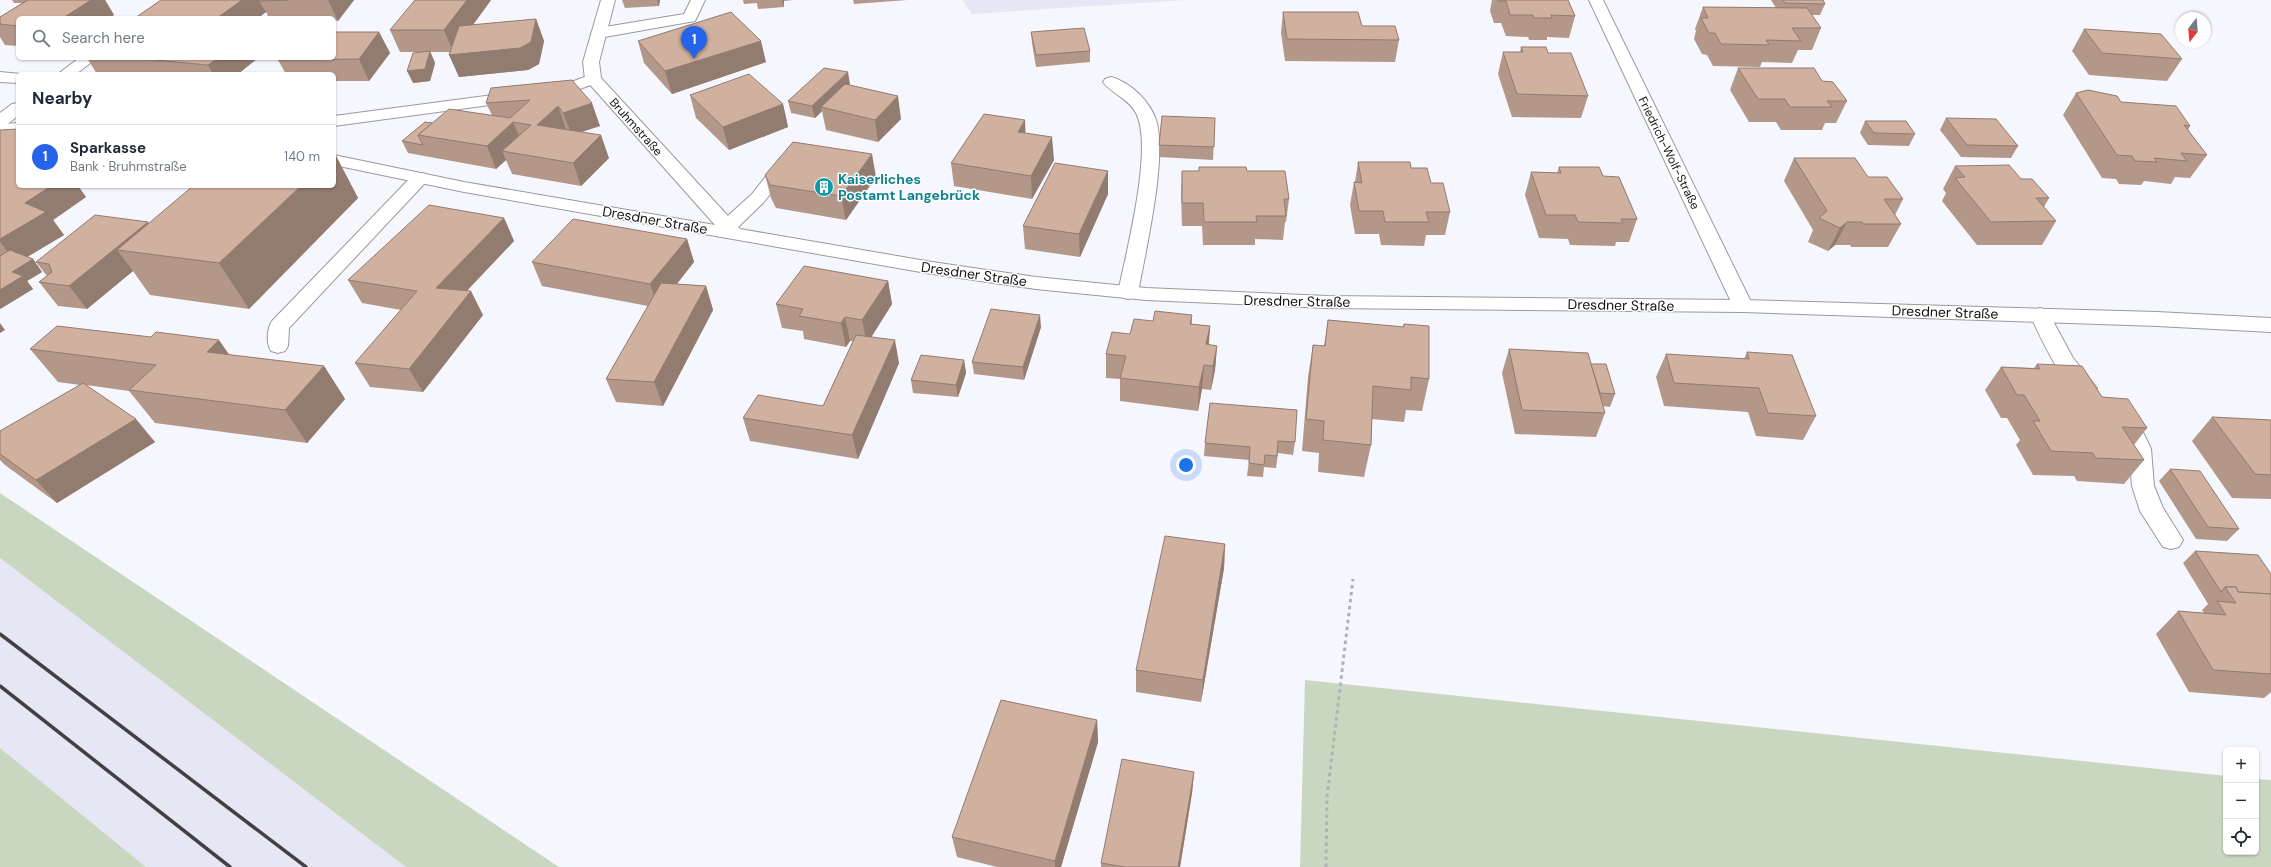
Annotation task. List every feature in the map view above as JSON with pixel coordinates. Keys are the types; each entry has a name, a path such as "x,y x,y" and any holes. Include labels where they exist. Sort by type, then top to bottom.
{"main road":[{"path":"336,121 563,90 593,79 591,62 608,0"},
{"path":"598,33 690,18 698,0"},
{"name":"Friedrich-Wolf-Straße","path":"1596,0 1743,306"},
{"path":"69,72 86,60"},
{"path":"0,77 16,78"},
{"name":"Bruhmstraße","path":"593,79 731,230"},
{"path":"1111,82 1135,97 1149,122 1150,137 1145,194 1128,292"},
{"path":"0,121 16,109"},
{"path":"0,129 16,128"},
{"path":"731,230 792,156 802,151"},
{"name":"Dresdner Straße","path":"336,160 420,178 731,230 932,268 1036,283 1128,292 1234,300 1743,306 2157,318 2271,325"},
{"path":"278,346 279,326 420,178"},
{"path":"2040,315 2074,377 2120,416 2133,434 2140,450 2143,486 2150,505 2171,540"}],"path":[{"path":"1326,867 1327,797 1353,579"}],"shaded area":[{"path":"962,0 1186,0 972,14"},
{"path":"0,558 406,867 146,867 0,748"}],"green space":[{"path":"0,493 559,867 406,867 0,558"},
{"path":"1305,680 2223,776 2223,855 2259,855 2259,779 2271,780 2271,867 1300,867"},
{"path":"0,748 146,867 0,867"}],"building":[{"path":"28,0 91,0 66,16 16,16 16,26 0,24 0,17"},
{"path":"161,0 242,0 220,16 138,16"},
{"path":"260,0 288,0 259,1"},
{"path":"415,0 467,0 444,30 390,30"},
{"path":"1498,0 1568,0 1575,16 1551,15 1552,18 1534,18 1533,15 1510,15 1506,1"},
{"path":"1783,0 1823,0 1825,4 1785,3"},
{"path":"1703,7 1807,8 1821,28 1792,28 1801,41 1766,40 1769,45 1721,44 1715,33 1709,33 1701,18 1708,18"},
{"path":"731,12 761,41 665,71 638,41"},
{"path":"1283,12 1358,12 1362,26 1395,26 1399,40 1287,39"},
{"path":"536,19 531,42 520,48 449,55 459,26"},
{"path":"1084,28 1090,51 1036,55 1031,32"},
{"path":"2084,29 2161,34 2182,59 2102,53"},
{"path":"336,32 379,32 359,59 336,59"},
{"path":"1521,47 1546,47 1548,53 1571,53 1588,96 1517,94 1503,52 1523,52"},
{"path":"430,51 425,69 407,71 413,53"},
{"path":"155,60 215,60 208,65"},
{"path":"824,68 848,72 812,106 788,101"},
{"path":"1738,68 1814,68 1822,81 1833,82 1847,101 1827,101 1832,107 1790,107 1785,99 1758,99"},
{"path":"749,74 783,104 723,127 690,95"},
{"path":"572,80 592,103 563,113 558,106 537,125 601,135 573,163 502,151 531,125 513,122 487,146 418,135 449,109 510,118 530,100 486,103 491,88"},
{"path":"845,84 898,96 875,120 821,107"},
{"path":"2088,90 2117,96 2121,102 2176,106 2190,126 2184,125 2207,155 2181,153 2187,161 2154,158 2157,162 2135,161 2132,156 2117,155 2076,93"},
{"path":"984,114 1025,120 1018,132 1052,137 1031,176 951,163"},
{"path":"1162,116 1215,118 1214,147 1159,145"},
{"path":"1946,118 1996,119 2018,146 1967,145"},
{"path":"1865,121 1906,121 1915,134 1874,133"},
{"path":"425,122 432,123 418,135 423,145 402,141"},
{"path":"16,129 16,188 48,188 25,203 46,212 0,239 0,130"},
{"path":"793,142 872,154 841,196 770,185 765,175"},
{"path":"1794,158 1855,158 1868,177 1887,177 1903,199 1884,199 1901,224 1863,224 1862,222 1847,222 1840,228 1819,218 1827,211"},
{"path":"1358,162 1410,162 1411,168 1427,168 1431,183 1443,183 1450,212 1426,212 1429,222 1385,222 1383,211 1359,211 1354,182 1362,183"},
{"path":"1055,163 1108,171 1079,234 1023,226"},
{"path":"2009,165 2021,179 2032,179 2049,198 2036,198 2056,221 1991,222 1955,178 1965,177 1955,166"},
{"path":"1199,167 1246,167 1247,171 1285,171 1289,199 1284,199 1286,216 1256,216 1257,222 1204,222 1203,203 1182,203 1182,171 1199,171"},
{"path":"1559,167 1599,167 1603,176 1619,177 1637,219 1621,219 1623,223 1578,222 1575,215 1546,215 1531,172 1561,173"},
{"path":"191,188 299,188 219,263 117,250"},
{"path":"429,205 504,218 436,288 471,291 409,369 355,363 417,291 348,280"},
{"path":"95,215 148,222 69,286 39,282 52,272 49,264 36,262"},
{"path":"573,219 687,239 650,284 532,262"},
{"path":"10,250 33,259 12,272 23,276 0,290 0,256"},
{"path":"804,266 888,281 862,320 845,317 841,323 799,316 803,309 776,304"},
{"path":"661,283 706,286 654,382 606,379"},
{"path":"991,309 1040,315 1023,367 972,362"},
{"path":"1155,311 1192,315 1190,324 1210,326 1206,344 1217,346 1213,366 1204,365 1199,387 1120,378 1126,356 1106,354 1112,332 1130,334 1134,319 1153,321"},
{"path":"1328,320 1404,327 1404,324 1429,326 1429,379 1411,377 1411,390 1373,386 1371,445 1323,440 1324,421 1306,419 1313,345 1325,346"},
{"path":"57,326 151,337 156,332 219,340 207,352 324,366 285,410 129,390 156,365 30,349"},
{"path":"856,335 895,340 852,435 743,418 758,395 823,406"},
{"path":"1509,349 1588,353 1605,413 1522,410"},
{"path":"1747,352 1792,355 1816,416 1768,413 1759,388 1674,383 1666,354 1749,359"},
{"path":"921,355 964,360 956,385 911,380"},
{"path":"1591,364 1606,364 1615,394 1600,393"},
{"path":"2037,364 2082,366 2102,397 2128,399 2147,428 2122,427 2144,460 2095,458 2093,453 2051,451 2033,421 2040,421 2024,395 2017,395 2001,367 2040,369"},
{"path":"83,383 136,419 36,480 0,454 0,431"},
{"path":"1210,403 1297,410 1295,442 1278,441 1277,456 1265,455 1264,465 1249,463 1250,447 1205,443"},
{"path":"2212,417 2271,420 2271,475 2255,474"},
{"path":"2170,469 2200,471 2239,529 2208,527"},
{"path":"1165,536 1225,544 1203,680 1136,670"},
{"path":"2195,551 2258,555 2271,574 2271,594 2238,592 2236,587 2225,587 2221,592"},
{"path":"2225,587 2236,587 2238,592 2271,594 2271,674 2213,670 2178,611 2226,615 2217,601 2236,603"},
{"path":"1001,700 1097,720 1055,861 952,837"},
{"path":"1122,759 1194,772 1178,867 1125,867 1101,863"}],"railway":[{"path":"0,634 306,867"},
{"path":"0,686 230,867"}],"place":[{"name":"Sparkasse","path":"694,59"},
{"name":"Kaiserliches Postamt Langebrück","path":"824,187"}]}
